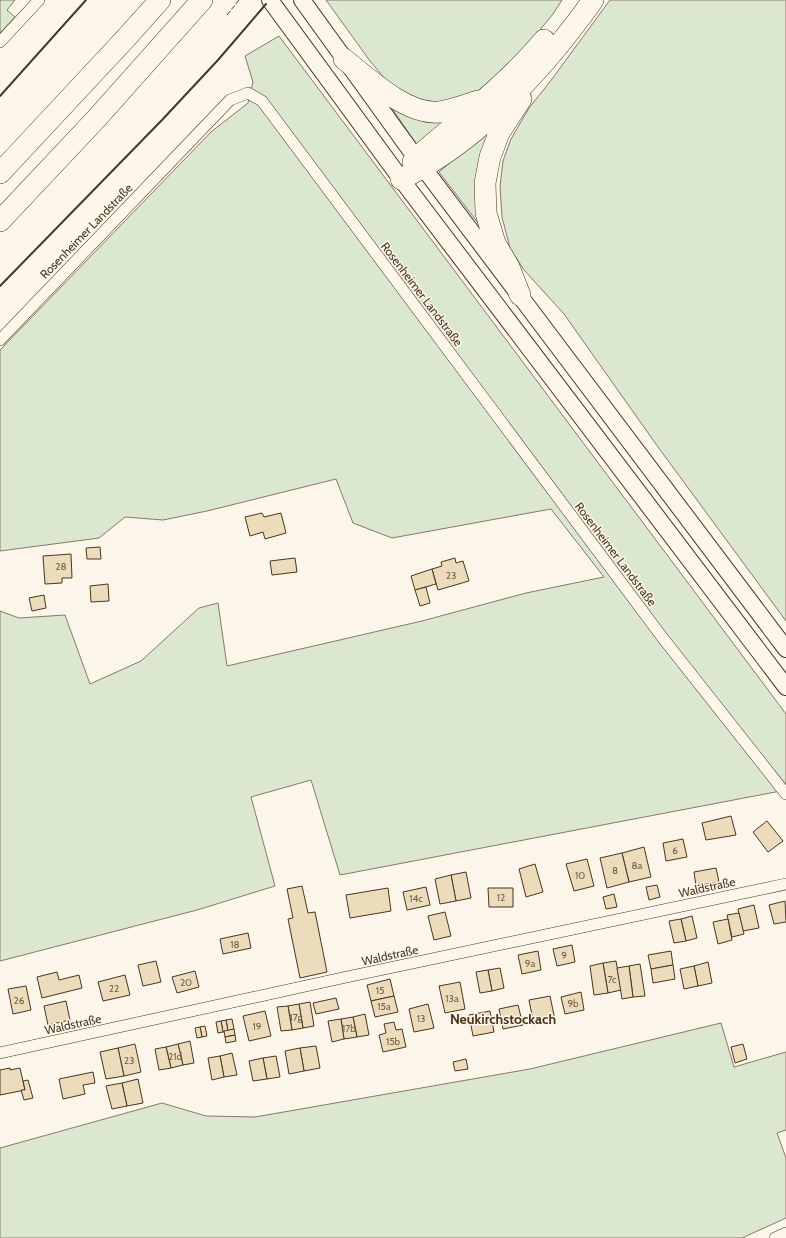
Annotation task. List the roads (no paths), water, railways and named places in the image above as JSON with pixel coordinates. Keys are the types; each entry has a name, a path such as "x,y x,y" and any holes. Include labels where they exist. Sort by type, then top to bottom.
{"highway":[{"path":"0,173 160,0"},
{"path":"0,222 97,118 202,0"},
{"path":"401,179 420,163 527,60 561,20 575,0"},
{"path":"420,163 482,126 538,70 593,0"},
{"path":"344,59 384,92 417,109 438,112 486,98"},
{"path":"520,295 509,267 495,243 486,213 485,183 490,157 499,133 519,103 538,70"}],"main road":[{"path":"270,0 401,179 786,687"},
{"path":"302,0 420,163 786,649"}],"street":[{"path":"0,42 39,0"},
{"name":"Rosenheimer Landstraße","path":"0,340 230,100 248,93 262,101 662,637 786,794"},
{"name":"Waldstraße","path":"0,1053 342,978 786,884"},
{"path":"775,1238 786,1233"}],"district":[{"name":"Neukirchstockach","path":"503,1019"}]}
